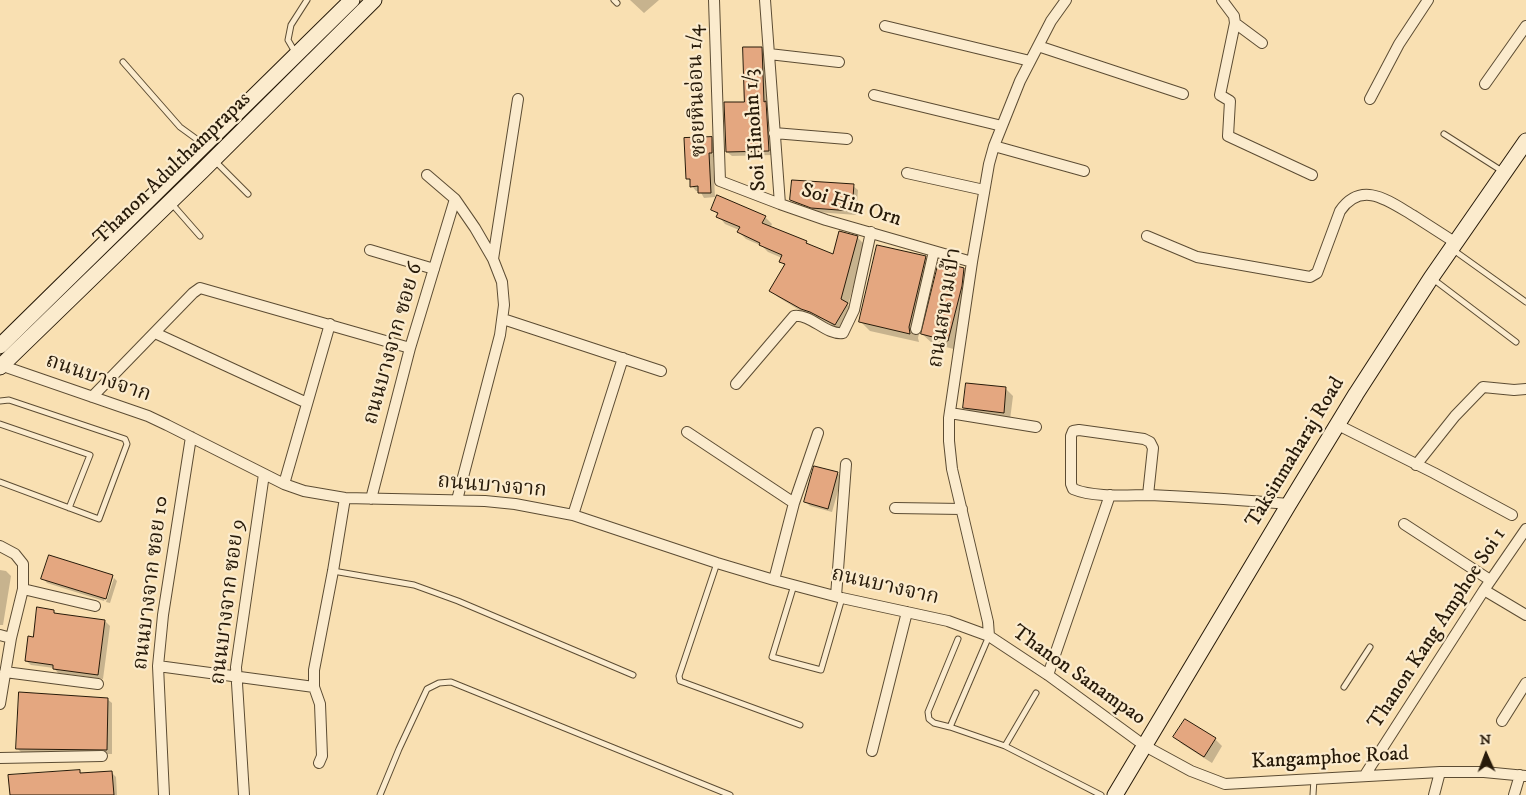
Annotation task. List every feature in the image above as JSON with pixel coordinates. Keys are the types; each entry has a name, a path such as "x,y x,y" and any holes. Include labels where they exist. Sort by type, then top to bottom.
{"street":[{"name":"Thanon Adulthamprapas","path":"0,366 214,159 337,26 352,0"},
{"name":"Thanon Adulthamprapas","path":"0,346 296,55 374,0"},
{"name":"ซอยหินอ่อน 1/4","path":"714,0 720,181"},
{"name":"Soi Hinohn 1/3","path":"764,0 780,204"},
{"name":"ถนนสนามเป้า","path":"989,636 988,622 952,469 949,441 950,413 972,262 984,190 994,146 1030,61 1051,21 1066,0"},
{"path":"1222,0 1234,16 1235,23 1220,95 1230,101 1228,136 1312,175"},
{"path":"1370,98 1399,44 1428,0"},
{"path":"1235,23 1262,43"},
{"path":"885,26 1030,61"},
{"path":"1485,84 1526,26"},
{"path":"1038,46 1183,94"},
{"path":"769,54 839,62"},
{"path":"874,95 1002,126"},
{"path":"493,259 518,99"},
{"path":"774,133 846,139"},
{"name":"Taksinmaharaj Road","path":"1113,795 1145,746 1338,424 1431,278 1526,141"},
{"path":"994,146 1084,171"},
{"path":"908,173 984,190"},
{"path":"427,175 455,199 493,259 502,282 504,305 502,319 457,500"},
{"name":"Soi Hin Orn","path":"720,181 826,220 972,262"},
{"path":"1147,236 1197,257 1310,277 1317,273 1340,211 1346,203 1357,197 1370,195 1382,197 1395,203 1454,246"},
{"name":"ถนนบางจาก ซอย 6","path":"371,499 410,348 455,199"},
{"path":"736,384 794,316 801,316 835,334 843,333 854,310 871,232"},
{"path":"370,250 434,269"},
{"path":"916,329 934,251"},
{"path":"92,397 193,292 200,288 410,348"},
{"path":"502,319 661,371"},
{"path":"284,484 330,324"},
{"path":"155,333 307,403"},
{"path":"573,515 623,358"},
{"name":"ถนนบางจาก","path":"0,366 148,416 284,484 304,491 345,498 485,501 515,504 573,515 716,563 774,580 839,597 948,620 989,636"},
{"path":"1416,465 1455,416 1483,386 1514,390 1526,389"},
{"path":"950,413 1036,427"},
{"path":"1338,424 1512,515"},
{"path":"1148,495 1153,448 1150,442 1144,439 1079,430 1074,431 1071,436 1071,484 1073,489 1110,495 1148,495 1289,504"},
{"path":"687,432 794,503"},
{"path":"774,580 794,503 818,433"},
{"name":"ถนนบางจาก ซอย 10","path":"164,795 158,666 163,615 191,437"},
{"path":"839,597 846,464"},
{"name":"ถนนบางจาก ซอย 9","path":"244,795 236,676 264,474"},
{"path":"1048,675 1110,495"},
{"path":"319,763 322,756 320,704 314,686 314,670 345,498"},
{"path":"895,508 962,509"},
{"path":"1404,524 1490,580"},
{"name":"Thanon Kang Amphoe Soi 1","path":"1365,775 1490,580 1526,529"},
{"path":"0,546 15,554 23,564 23,589 0,704"},
{"path":"23,589 95,606"},
{"path":"1484,590 1526,615"},
{"path":"872,752 906,612"},
{"path":"0,635 12,638"},
{"name":"Thanon Sanampao","path":"989,636 1048,675 1145,746"},
{"path":"158,666 314,686"},
{"path":"5,672 98,684"},
{"path":"1502,721 1526,683"},
{"name":"Kangamphoe Road","path":"1145,746 1191,771 1225,784 1365,775 1474,771 1523,776"},
{"path":"0,758 102,756"},
{"path":"1434,795 1440,772"},
{"path":"1514,795 1523,776"}],"lane":[{"path":"296,55 288,40 291,25 307,0"},
{"path":"123,62 180,126 205,145"},
{"path":"1444,134 1504,173"},
{"path":"214,159 248,194"},
{"path":"170,202 200,236"},
{"path":"1454,246 1526,302"},
{"path":"1431,278 1516,342"},
{"path":"0,401 9,400 126,440 127,446 100,518 95,518 0,482"},
{"path":"0,424 90,455 69,508"},
{"path":"716,563 679,676 680,681 800,726"},
{"path":"333,571 414,585 458,601 633,675"},
{"path":"794,585 772,657 821,670 839,597"},
{"path":"950,727 989,636"},
{"path":"958,639 928,712 929,719 934,723 1005,746 1113,795"},
{"path":"1344,686 1370,647"},
{"path":"380,795 427,689 439,683 451,682 730,795"},
{"path":"1005,746 1036,693"},
{"path":"1313,795 1314,779"}],"building":[{"path":"743,47 762,47 764,102 766,101 769,151 726,152 724,102 744,102"},
{"path":"712,137 712,153 709,153 711,193 698,193 698,186 690,187 690,179 686,179 684,138"},
{"path":"792,180 854,184 852,211 811,208 790,200"},
{"path":"717,195 766,216 762,223 807,241 806,243 833,254 839,231 858,236 841,299 848,303 835,325 769,291 785,264 779,262 782,255 759,245 760,243 737,232 740,227 716,217 718,213 711,210"},
{"path":"877,245 926,256 909,327 910,334 859,322"},
{"path":"939,261 964,268 962,286 948,341 921,334"},
{"path":"966,383 1006,387 1004,413 963,408"},
{"path":"814,466 838,472 828,509 804,502"},
{"path":"49,555 113,575 106,599 41,579"},
{"path":"37,607 54,610 54,613 105,620 98,675 53,669 53,665 25,661 28,636 33,637"},
{"path":"19,692 108,698 107,750 16,749"},
{"path":"1185,719 1216,738 1204,757 1173,737"},
{"path":"80,770 80,773 112,771 114,795 10,795 8,775"}]}
